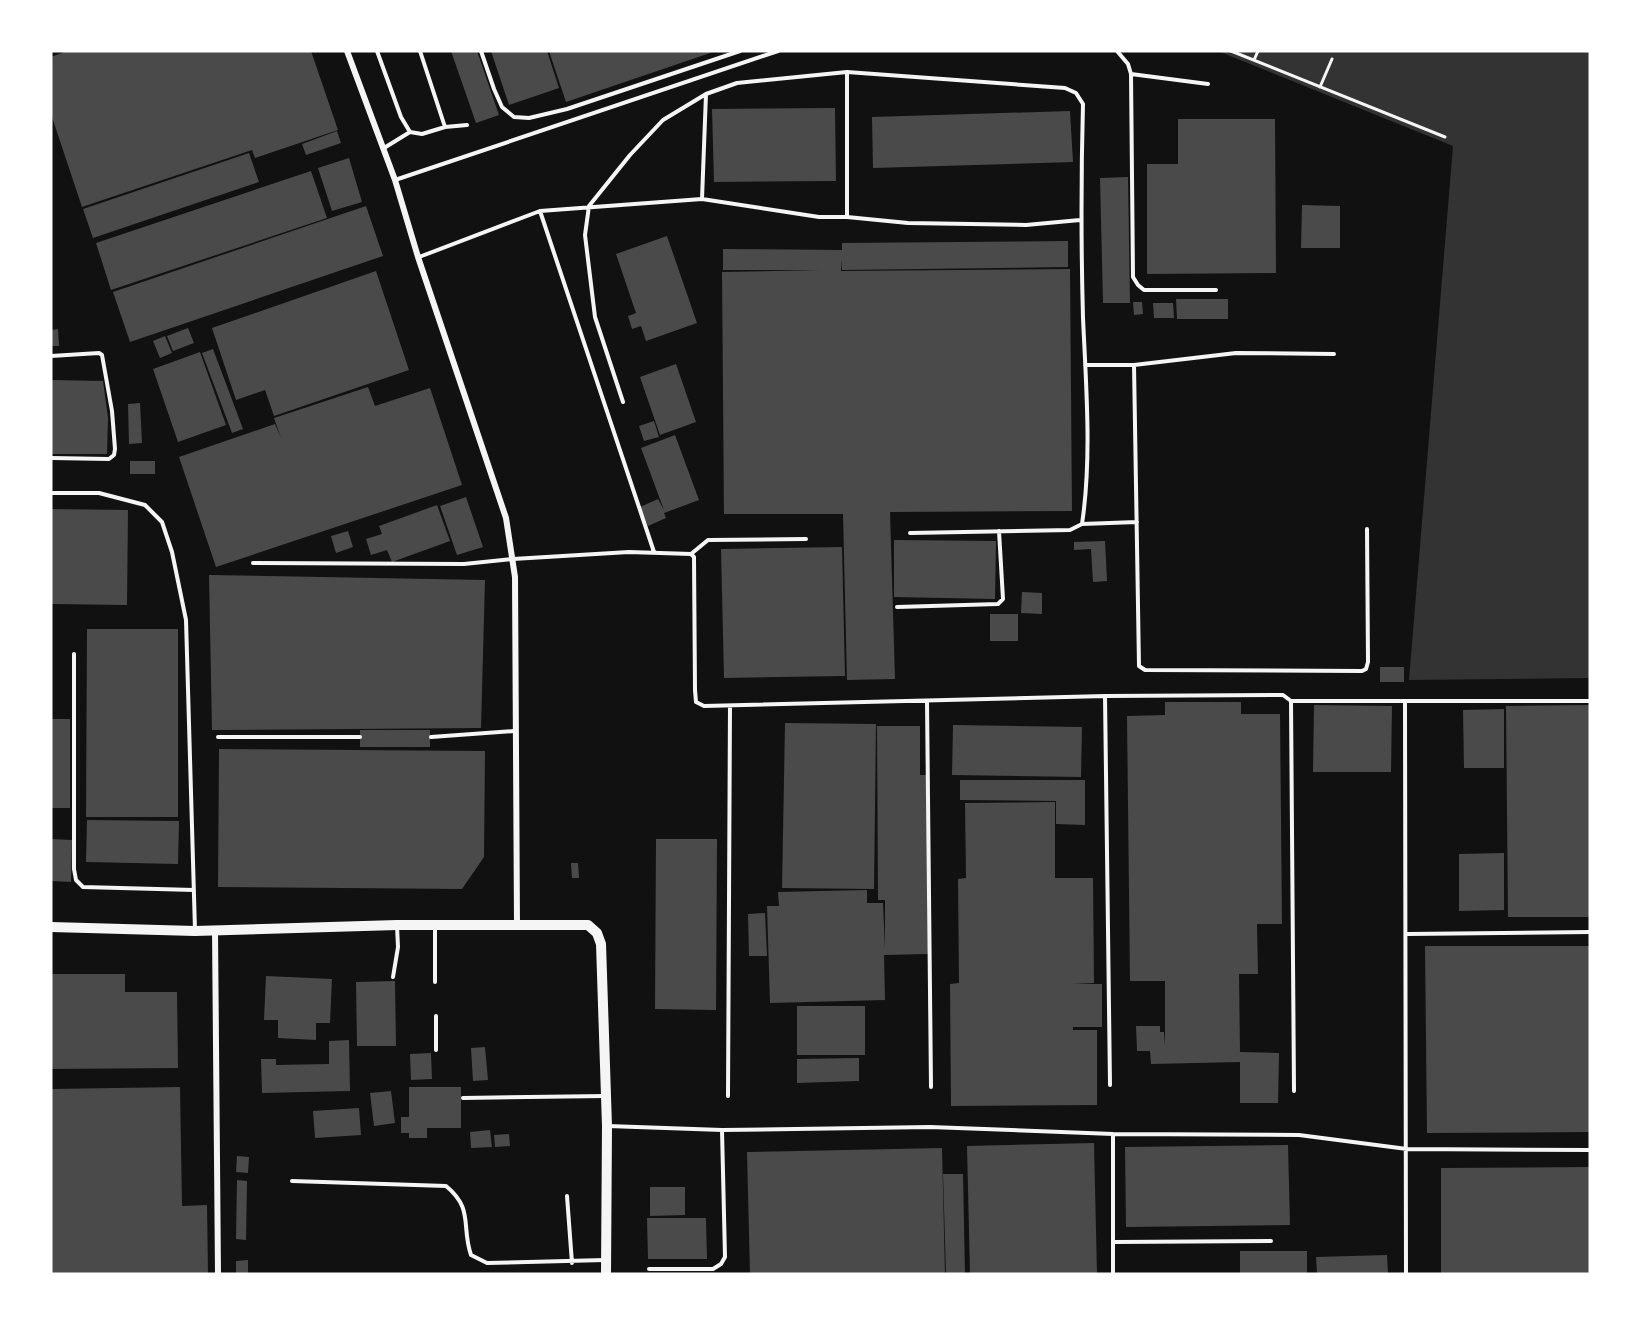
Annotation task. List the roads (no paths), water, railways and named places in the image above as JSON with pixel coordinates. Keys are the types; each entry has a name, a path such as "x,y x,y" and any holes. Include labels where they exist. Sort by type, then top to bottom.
{"street":[{"path":"347,51 395,180 418,257 506,518 515,577 517,925"},
{"path":"51,927 195,931 397,925 588,925 597,933 601,944 607,1126 606,1274"},
{"path":"215,930 218,1274"}],"lane":[{"path":"377,51 401,117 410,132"},
{"path":"420,51 445,127"},
{"path":"481,51 502,107 514,117 529,118 567,109 740,51"},
{"path":"395,180 778,51"},
{"path":"1117,51 1128,64 1131,74 1134,277 1144,290 1216,290"},
{"path":"847,72 847,217"},
{"path":"623,402 595,317 585,235 589,206 630,155 663,120 706,94 737,83 847,72 1065,88 1076,93 1083,104 1080,220 1087,493 1082,524"},
{"path":"1131,74 1208,84"},
{"path":"702,199 706,94"},
{"path":"384,148 410,132 422,134 445,127 467,125"},
{"path":"418,257 540,211 702,199 819,217 847,217 908,223 1026,225 1080,220"},
{"path":"540,211 654,552"},
{"path":"51,356 99,353 102,355 112,411 115,449 114,455 109,459 51,458"},
{"path":"1085,365 1134,365 1236,353 1334,354"},
{"path":"1134,365 1139,666 1145,670 1362,671 1366,669 1368,662 1367,529"},
{"path":"51,493 99,493 145,505 162,522 172,552 186,620 195,931"},
{"path":"910,533 1070,530 1082,524 1137,522"},
{"path":"897,607 998,604 1001,602 1003,598 999,531"},
{"path":"253,562 453,564 654,552 691,554 708,540 806,539"},
{"path":"691,554 694,557 696,702 704,706 1105,696 1283,695 1291,701 1590,701"},
{"path":"74,654 74,868 76,880 83,887 195,890"},
{"path":"1105,696 1110,1085"},
{"path":"927,700 931,1087"},
{"path":"1291,701 1294,1091"},
{"path":"1405,702 1406,1274"},
{"path":"728,1096 730,706"},
{"path":"431,737 516,731"},
{"path":"218,737 360,737"},
{"path":"393,977 398,947 397,925"},
{"path":"435,925 435,981"},
{"path":"1407,934 1590,932"},
{"path":"436,1016 436,1050"},
{"path":"463,1098 606,1096"},
{"path":"607,1126 722,1130 930,1127 1113,1134 1299,1135 1407,1149 1590,1150"},
{"path":"649,1269 713,1269 721,1264 725,1257 722,1130"},
{"path":"1113,1134 1113,1274"},
{"path":"292,1181 446,1186 458,1196 467,1218 466,1241 471,1255 487,1263 572,1263 606,1260"},
{"path":"567,1196 572,1263"},
{"path":"1114,1242 1270,1241"}]}
